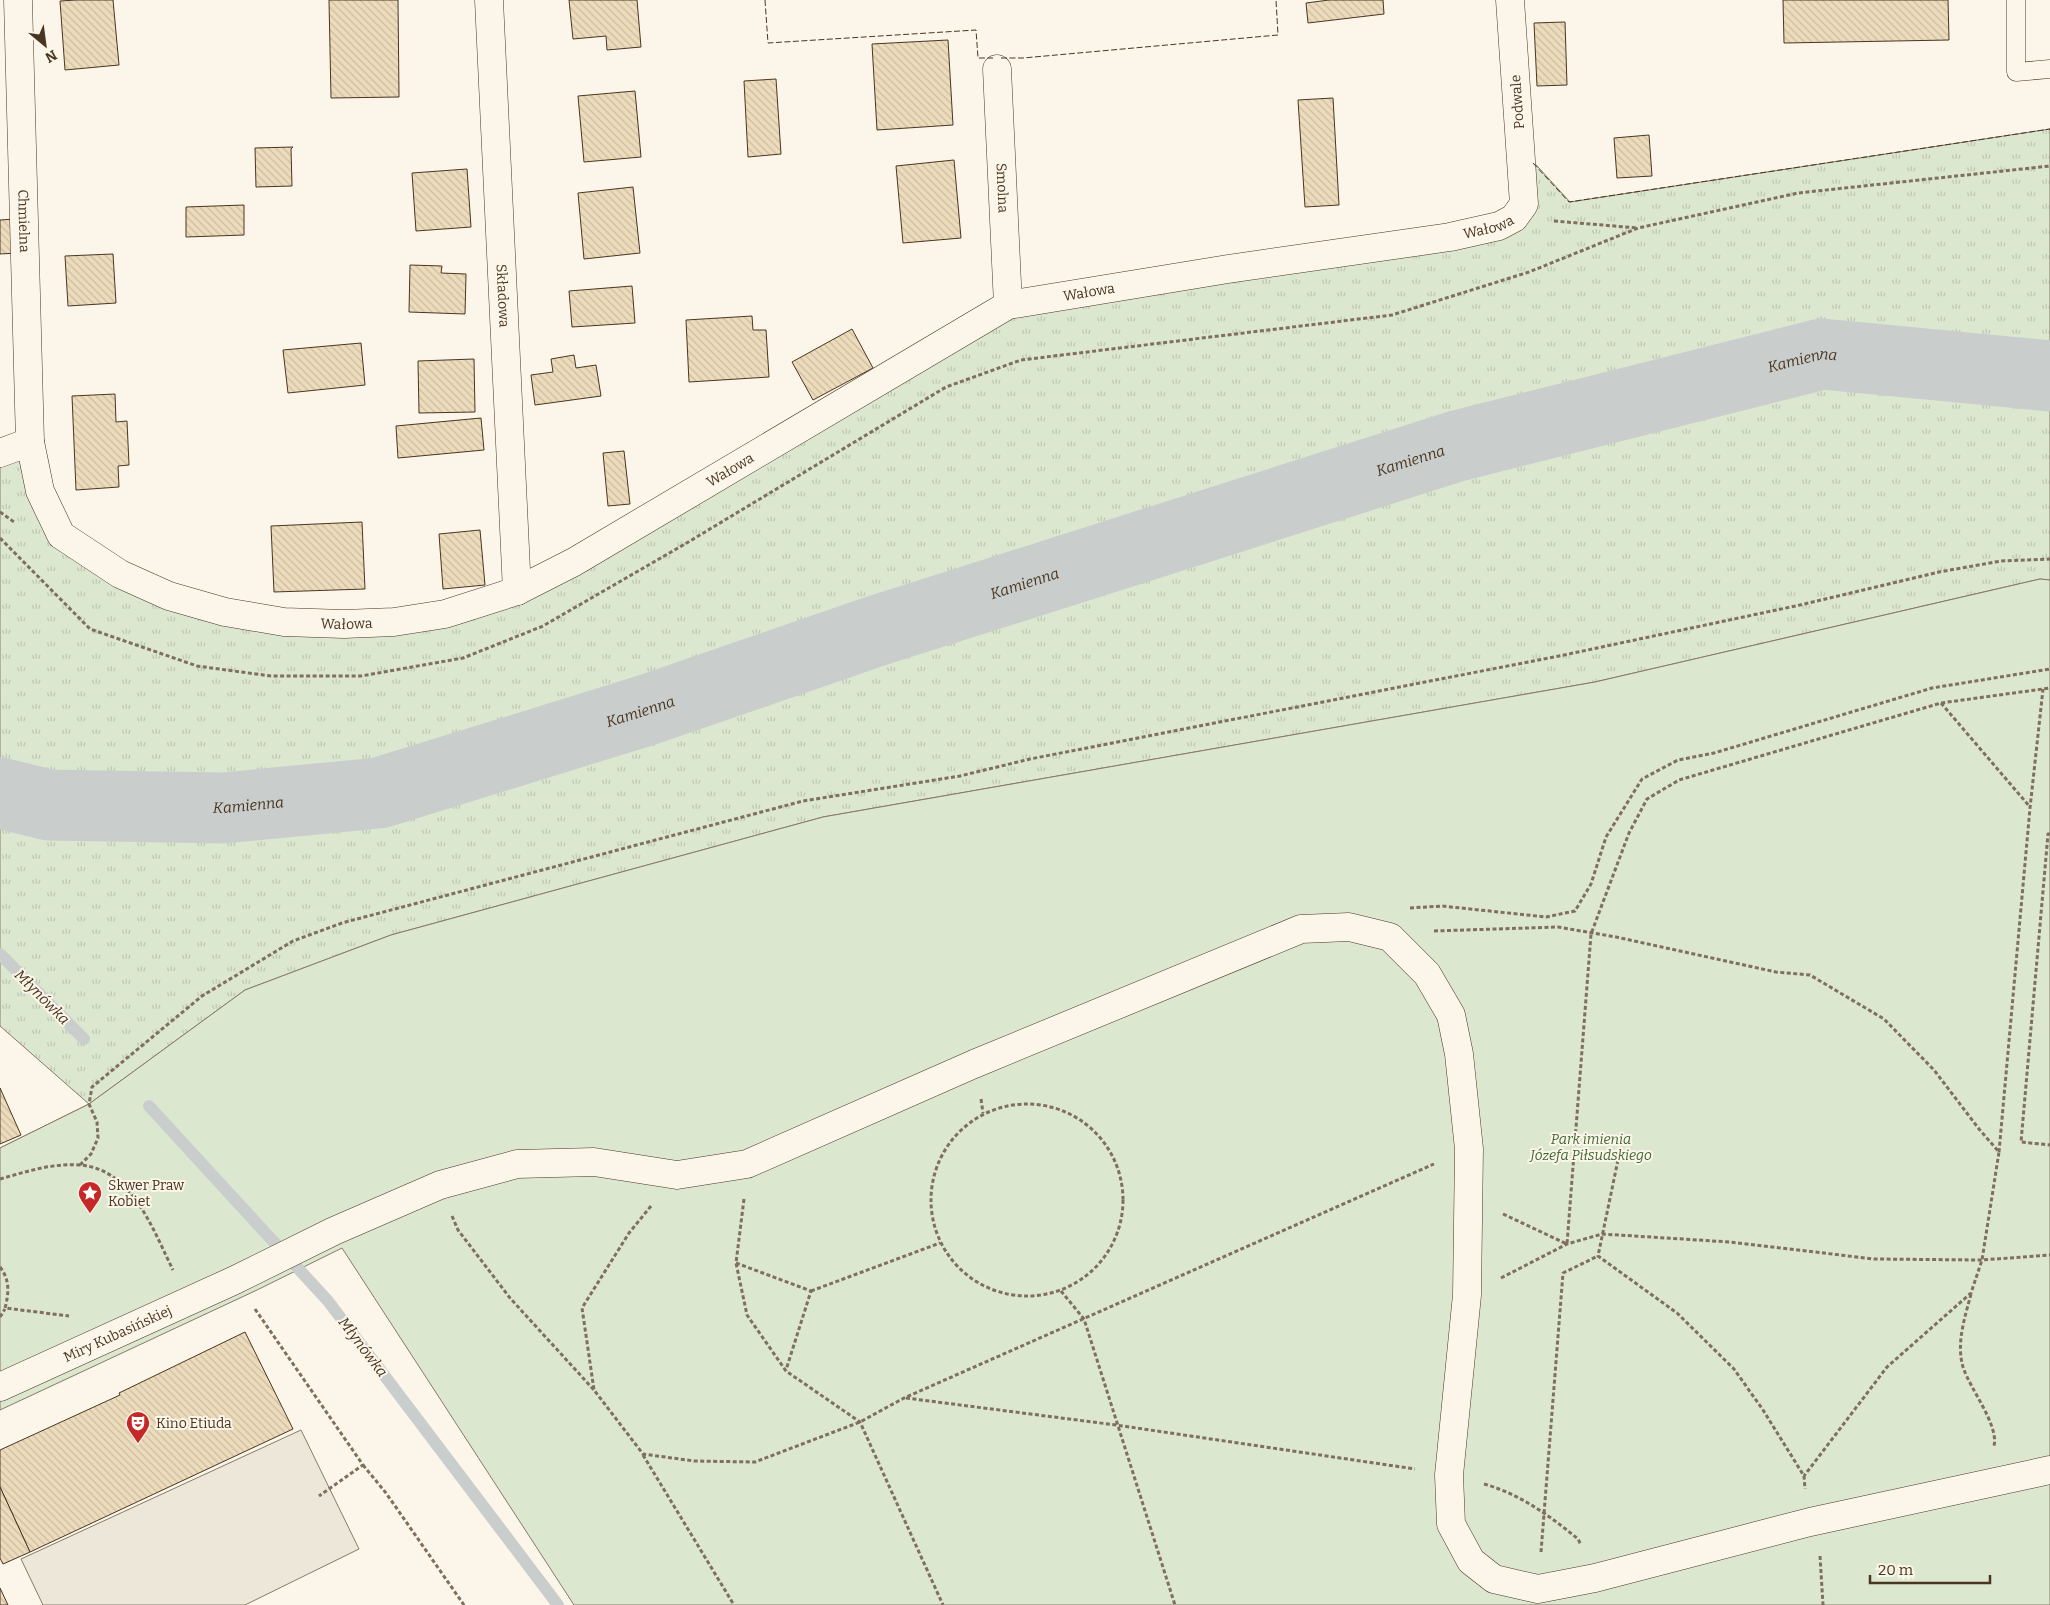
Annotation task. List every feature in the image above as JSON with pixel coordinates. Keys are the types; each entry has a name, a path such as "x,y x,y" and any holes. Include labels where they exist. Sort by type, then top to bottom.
{"street":[{"name":"Chmielna","path":"18,0 30,442"},
{"name":"Składowa","path":"489,0 518,591"},
{"name":"Podwale","path":"1510,0 1524,204"},
{"name":"Smolna","path":"998,69 1008,305"},
{"name":"Wałowa","path":"30,442 40,491 61,535 120,574 169,596 225,612 284,622 344,624 394,622 445,614 518,591 582,557 1008,305 1237,268 1450,237 1499,226 1514,218 1524,204"},
{"path":"0,453 30,442"},
{"name":"Miry Kubasińskiej","path":"0,1387 234,1280 334,1231 440,1185 517,1164 594,1162 677,1175 748,1164 974,1064 1301,929 1349,927 1390,938"},
{"path":"1390,938 1427,974 1451,1015 1459,1054 1470,1149 1467,1295 1449,1475 1451,1524 1471,1561 1494,1579 1538,1590 1595,1578 1810,1522 2050,1470"}],"lane":[{"path":"2016,0 2016,72 2050,69"}],"path":[{"path":"0,538 90,629 197,666 271,676 361,676 463,658 543,626 685,544 946,388 1021,360 1392,315 1529,272 1638,228 1798,193 2050,166"},
{"path":"1524,204 1548,220 1638,228"},
{"path":"80,1165 91,1154 98,1138 97,1122 89,1104 92,1087 202,996 293,941 342,923 803,801 960,776 1040,757 1564,655 1800,605 1939,572 2001,562 2050,559"},
{"path":"1567,1244 1591,934 1629,833 1647,799 1679,780 1941,703 2050,688"},
{"path":"1983,1484 1986,1466 1995,1444 1991,1424 1976,1398 1962,1366 1961,1332 1982,1260 1999,1152 2030,808 2043,689"},
{"path":"1941,703 2030,808"},
{"path":"2050,834 2048,834 2021,1142 2050,1145"},
{"path":"1390,938 1424,932 1558,927 1776,972 1810,975 1884,1019 1934,1070 1999,1152"},
{"path":"1021,1104 1060,1109 1093,1129 1116,1161 1124,1199 1116,1237 1094,1269 1062,1290 1026,1297 992,1290 961,1272 940,1243 930,1207 935,1170 954,1137 983,1113 1021,1104"},
{"path":"643,1454 694,1461 755,1462 860,1422 904,1398 1470,1149"},
{"path":"1598,1256 1618,1160"},
{"path":"748,1164 736,1263 747,1315 786,1371 860,1422 943,1605"},
{"path":"0,1179 62,1165 80,1165 99,1169 124,1186 134,1196 175,1274"},
{"path":"594,1390 582,1308 629,1233 677,1175"},
{"path":"440,1185 458,1230 510,1298 594,1390 643,1454 734,1605"},
{"path":"1468,1197 1567,1244"},
{"path":"1467,1295 1567,1244 1602,1234 1730,1242 1874,1259 1982,1260 2050,1255"},
{"path":"736,1263 811,1291 940,1243"},
{"path":"1598,1256 1677,1313 1734,1369 1763,1410 1804,1476 1810,1522 1820,1554 1823,1605"},
{"path":"1538,1590 1563,1273 1598,1256"},
{"path":"0,1267 6,1274 9,1292 5,1308 0,1317"},
{"path":"234,1280 363,1465 386,1493 464,1605"},
{"path":"1062,1290 1084,1319 1174,1605"},
{"path":"786,1371 811,1291"},
{"path":"1804,1476 1887,1367 1971,1293"},
{"path":"5,1308 78,1317"},
{"path":"904,1398 1116,1425 1449,1475 1496,1487 1544,1512 1578,1539 1595,1578"},
{"path":"319,1496 363,1465"}],"green space":[{"path":"2050,129 2050,580 2040,579 1595,682 823,817 391,935 245,990 89,1104 0,1026 0,453 30,442 61,535 169,596 344,624 517,591 1008,305 1514,218 1528,156 1570,202"},
{"name":"Park imienia Józefa Piłsudskiego","path":"2040,579 2050,580 2050,1605 574,1605 342,1248 257,1290 0,1410 0,1148 89,1104 245,990 391,935 823,817 1595,682"},
{"path":"89,1104 0,1387 0,1148"}],"shaded area":[{"path":"301,1430 359,1549 245,1605 43,1605 21,1559"}],"building":[{"path":"113,0 119,65 65,70 60,1"},
{"path":"329,0 398,0 399,97 331,98"},
{"path":"569,0 637,0 641,47 607,50 606,36 573,39"},
{"path":"1329,0 1383,0 1384,14 1308,23 1306,3"},
{"path":"1783,0 1948,0 1949,40 1784,43"},
{"path":"1565,22 1567,85 1537,86 1534,23"},
{"path":"948,40 953,125 877,130 872,44"},
{"path":"776,79 781,154 748,157 744,81"},
{"path":"635,91 641,157 584,162 578,96"},
{"path":"1333,98 1339,205 1305,207 1298,100"},
{"path":"1649,135 1652,176 1617,178 1614,138"},
{"path":"293,147 291,149 292,186 256,187 255,148"},
{"path":"954,160 961,238 903,243 896,166"},
{"path":"467,169 471,227 416,231 412,173"},
{"path":"633,187 640,253 584,259 578,193"},
{"path":"244,205 244,235 186,237 186,207"},
{"path":"15,219 17,253 0,254 0,220"},
{"path":"113,254 116,303 68,306 65,256"},
{"path":"410,265 442,266 441,273 466,274 465,314 409,312"},
{"path":"632,286 635,323 572,327 569,291"},
{"path":"752,316 753,330 766,330 769,377 689,382 686,320"},
{"path":"852,329 873,368 813,400 792,362"},
{"path":"361,343 365,385 288,393 283,350"},
{"path":"574,355 576,368 596,365 601,396 535,405 531,375 553,372 551,359"},
{"path":"474,359 475,412 419,413 418,361"},
{"path":"115,394 116,422 127,421 129,465 118,466 119,487 76,490 72,396"},
{"path":"481,418 484,450 398,458 396,426"},
{"path":"624,451 630,504 608,506 603,453"},
{"path":"362,522 365,589 274,592 271,526"},
{"path":"480,530 485,585 443,589 439,534"},
{"path":"0,1088 21,1135 0,1144"},
{"name":"Kino Etiuda","path":"245,1332 293,1429 30,1552 0,1487 0,1450 120,1395 119,1393"},
{"path":"0,1487 30,1552 3,1564 0,1558"},
{"path":"0,1588 8,1605 0,1605"}],"waterway":[{"name":"Kamienna","path":"0,793 49,805 223,808 379,793 647,710 876,631 1457,446 1822,354 2050,376"},
{"name":"Młynówka","path":"0,954 84,1039"},
{"name":"Młynówka","path":"149,1106 328,1301 558,1605"}],"fence":[{"path":"765,0 768,43 976,30 978,58 993,58"},
{"path":"1001,58 1023,58 1278,35 1276,0"},
{"path":"1533,163 1569,202 2050,129"}],"place":[{"name":"Skwer Praw Kobiet","path":"90,1214"},
{"name":"Kino Etiuda","path":"138,1444"}]}
